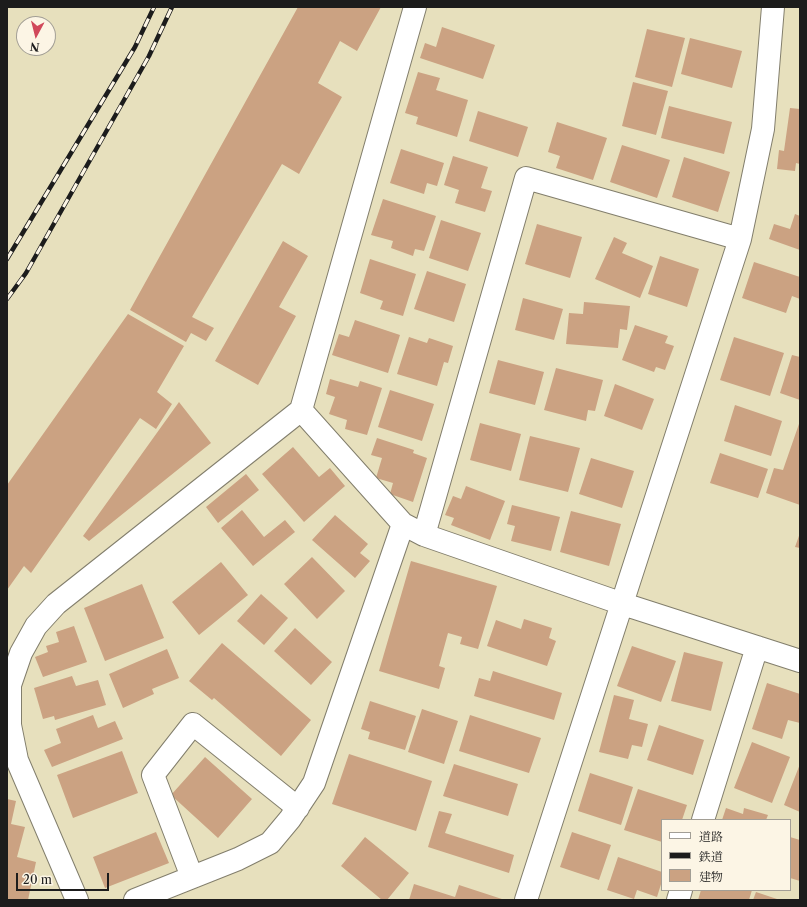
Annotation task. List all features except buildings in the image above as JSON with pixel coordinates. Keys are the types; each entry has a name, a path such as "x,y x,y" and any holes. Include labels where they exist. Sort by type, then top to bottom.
{"street":[{"path":"78,900 17,760 10,725 10,685 21,653 36,626 56,604 301,410 415,7"},
{"path":"526,900 740,239 763,129 773,7"},
{"path":"424,535 526,178 740,239"},
{"path":"301,410 403,524 424,535 623,604 800,661"},
{"path":"135,900 238,859 270,843 298,808 314,783 403,524"},
{"path":"703,819 758,647"},
{"path":"192,877 153,775 193,724 298,808"}],"railway":[{"path":"7,259 135,47 154,7"},
{"path":"7,299 26,273 149,56 172,7"}]}
